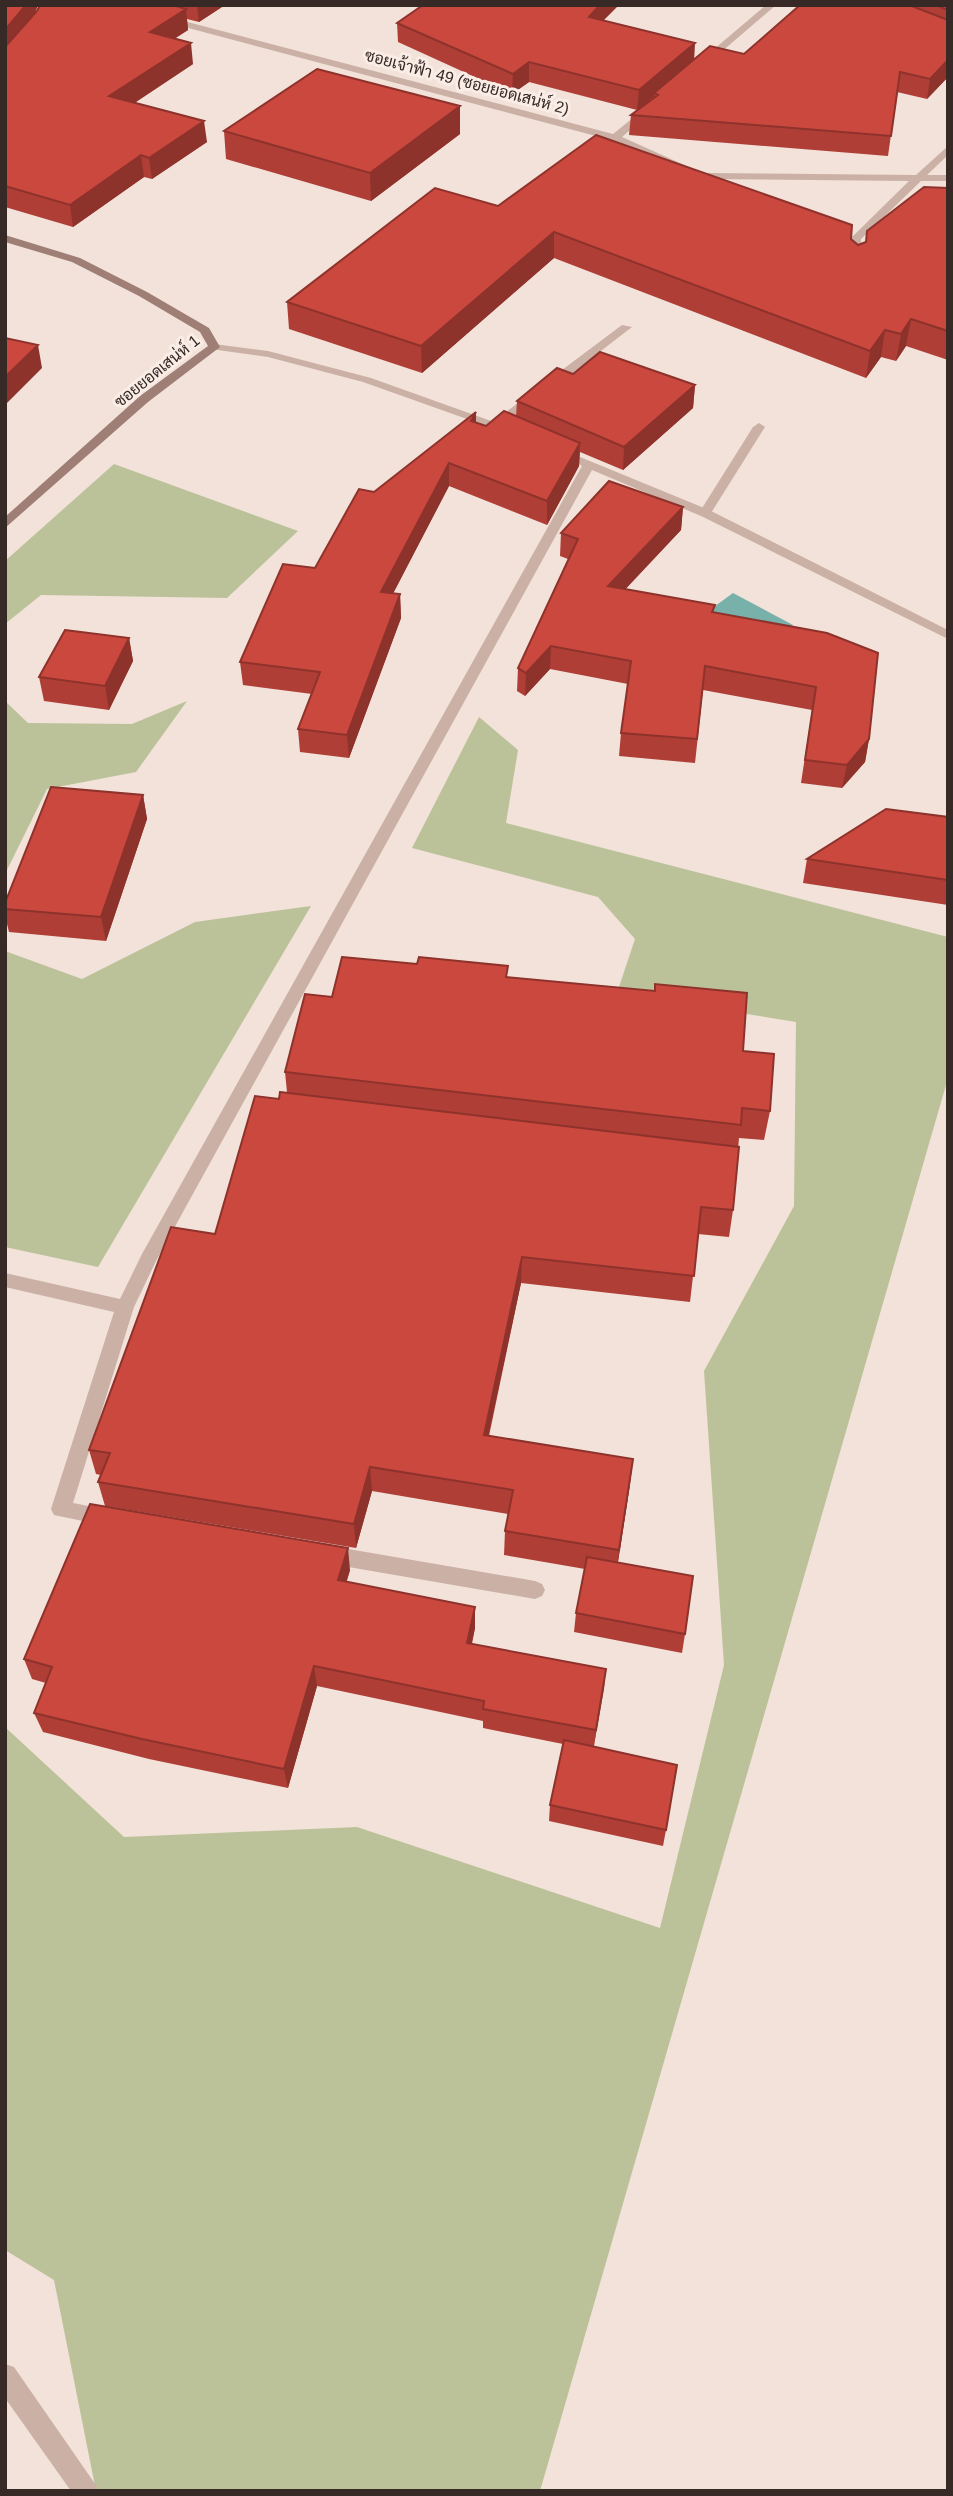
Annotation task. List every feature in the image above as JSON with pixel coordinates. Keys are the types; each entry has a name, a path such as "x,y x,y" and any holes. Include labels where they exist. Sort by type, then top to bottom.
{"street":[{"path":"691,73 772,5"},
{"name":"ซอยเจ้าฟ้า 49 (ซอยยอดเสน่ห์ 2)","path":"149,15 615,138 729,186"},
{"path":"615,138 652,107"},
{"path":"855,266 856,239 948,149"},
{"path":"704,176 948,178"},
{"path":"843,233 856,239"},
{"name":"ซอยยอดเสน่ห์ 1","path":"5,238 76,260 132,288 205,330 214,347 144,399 5,524"},
{"path":"498,424 626,327"},
{"path":"214,347 268,354 367,380 498,424 521,435"},
{"path":"705,513 758,427"},
{"path":"566,455 705,513 948,635"},
{"path":"129,1520 61,1509 125,1307 148,1259 242,1105 589,465"},
{"path":"5,1280 125,1307"},
{"path":"305,1550 535,1590"},
{"path":"5,2376 87,2491"}],"green space":[{"path":"114,464 298,531 227,598 41,595 5,624 5,561"},
{"path":"5,701 28,723 132,724 187,701 136,772 47,789 5,874"},
{"path":"479,717 518,750 506,823 948,937 948,1078 540,2491 96,2491 54,2280 5,2250 5,1727 124,1837 357,1827 660,1928 724,1665 704,1371 794,1206 796,1022 617,993 635,939 598,897 412,848"},
{"path":"311,906 98,1267 5,1247 5,951 82,979 195,922"}],"water":[{"path":"733,593 793,625 771,640 707,612"}],"building":[{"path":"5,5 26,5 5,30"},
{"path":"40,5 173,5 186,9 150,32 191,43 109,96 204,121 149,158 141,155 70,205 5,186 5,47"},
{"path":"423,5 600,5 589,17 695,43 639,90 529,62 513,74 397,23"},
{"path":"800,5 909,5 948,20 948,60 930,79 900,72 891,136 631,115 658,95 654,93 710,46 744,54"},
{"path":"317,69 460,106 370,173 224,131"},
{"path":"596,135 852,225 851,239 858,245 866,242 867,231 924,187 948,188 948,331 911,319 901,334 885,330 870,351 554,232 421,346 287,302 435,188 498,206"},
{"path":"5,338 38,345 5,377"},
{"path":"600,352 695,385 624,447 517,401 557,368 573,374"},
{"path":"504,411 580,443 547,501 449,463 381,592 400,594 347,735 298,729 320,672 240,662 283,564 315,568 359,489 374,492 476,412 471,421 486,426"},
{"path":"609,481 683,507 608,586 715,605 712,612 827,633 878,653 869,739 847,765 805,760 816,687 705,666 697,739 621,733 631,661 551,646 526,673 518,668 578,539 561,533"},
{"path":"65,630 129,638 105,686 39,677"},
{"path":"51,787 143,795 101,917 5,909 5,903"},
{"path":"886,809 948,817 948,880 807,859"},
{"path":"342,957 417,964 419,957 508,966 506,977 655,991 655,984 747,993 743,1051 774,1054 770,1111 742,1108 741,1125 285,1072 305,994 332,997"},
{"path":"280,1092 739,1147 733,1210 701,1207 694,1276 522,1257 484,1435 633,1459 619,1550 505,1531 513,1490 370,1467 354,1524 98,1482 110,1453 89,1450 171,1227 215,1234 255,1096 279,1099"},
{"path":"90,1504 348,1548 338,1580 475,1607 467,1643 606,1669 596,1730 483,1709 484,1701 314,1666 284,1769 34,1713 52,1667 24,1659"},
{"path":"587,1557 693,1576 685,1634 576,1613"},
{"path":"564,1740 677,1765 666,1830 550,1805"}]}
